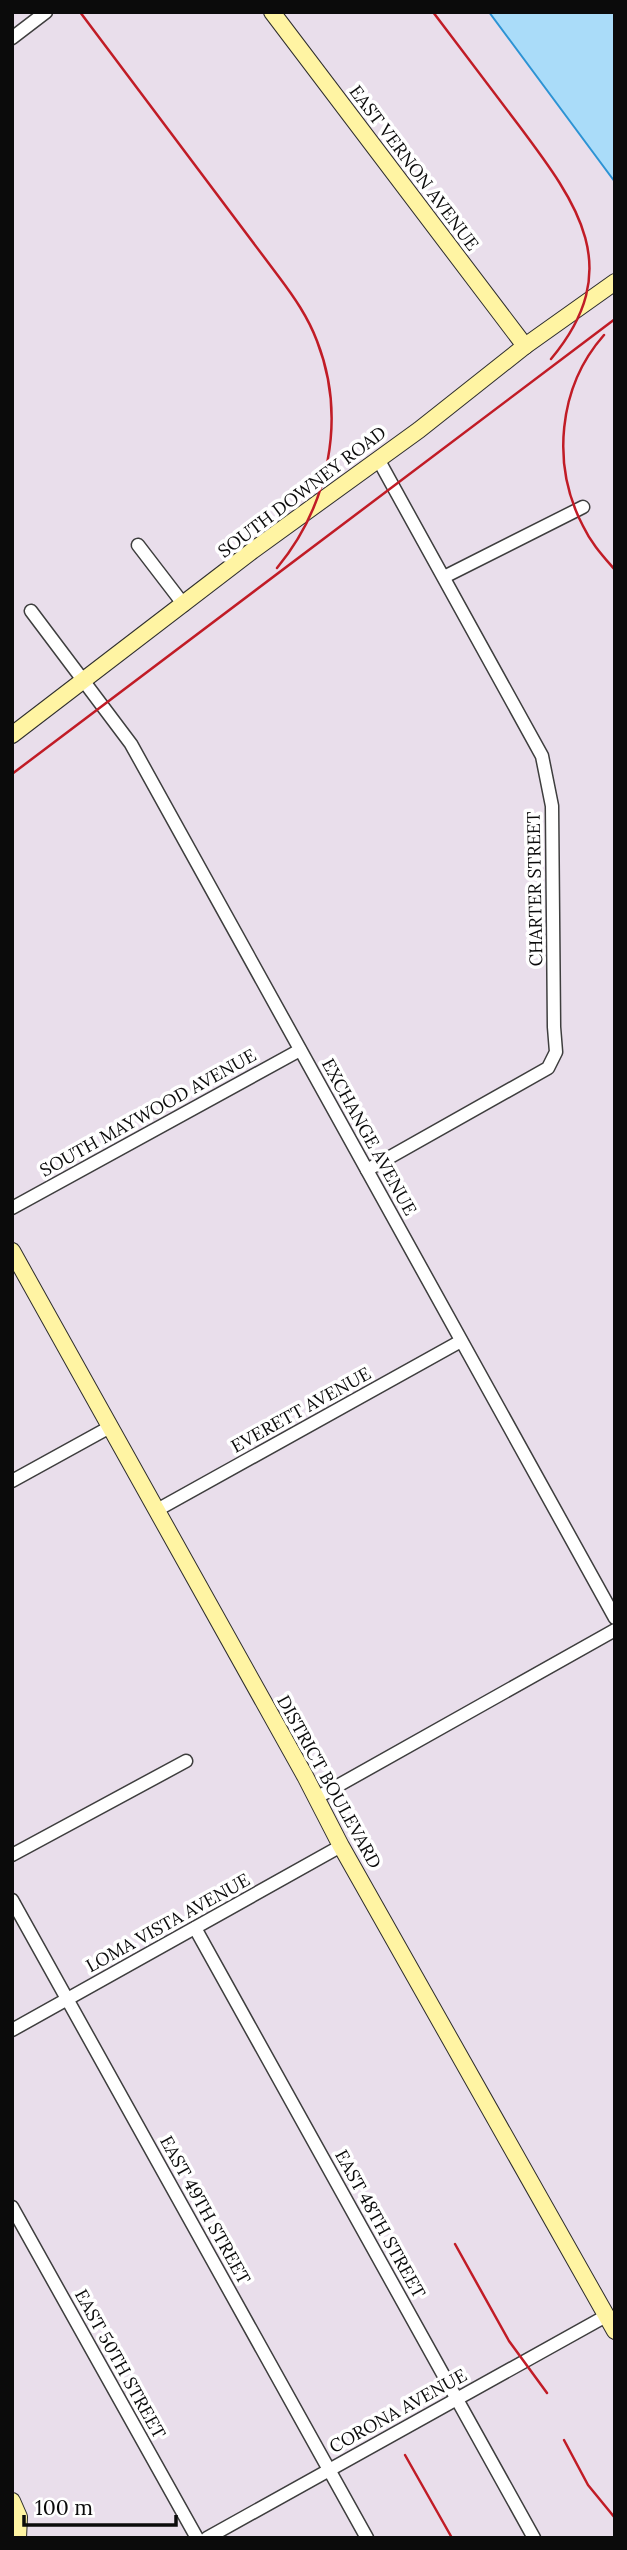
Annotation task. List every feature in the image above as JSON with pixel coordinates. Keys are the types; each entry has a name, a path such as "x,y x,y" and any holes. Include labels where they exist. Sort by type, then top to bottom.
{"main road":[{"name":"EAST VERNON AVENUE","path":"272,12 525,346"},
{"name":"SOUTH DOWNEY ROAD","path":"12,735 525,346 615,282"},
{"name":"DISTRICT BOULEVARD","path":"12,1251 341,1846 615,2331"},
{"path":"12,2501 20,2520 18,2538"}],"street":[{"path":"12,38 46,12"},
{"name":"CHARTER STREET","path":"367,1170 548,1068 556,1052 552,806 542,756 378,459"},
{"path":"444,577 583,507"},
{"path":"138,545 184,605"},
{"name":"EXCHANGE AVENUE","path":"31,611 131,744 615,1618"},
{"name":"SOUTH MAYWOOD AVENUE","path":"12,1208 300,1050"},
{"name":"EVERETT AVENUE","path":"157,1510 461,1341"},
{"path":"12,1482 110,1427"},
{"path":"316,1798 615,1630"},
{"path":"12,1855 186,1761"},
{"name":"LOMA VISTA AVENUE","path":"12,2030 341,1846"},
{"name":"EAST 49TH STREET","path":"12,1900 367,2538"},
{"name":"EAST 48TH STREET","path":"195,1928 534,2538"},
{"name":"EAST 50TH STREET","path":"12,2207 197,2538"},
{"name":"CORONA AVENUE","path":"207,2538 606,2316"}],"shaded area":[{"path":"12,12 615,12 615,2538 12,2538"}],"water":[{"path":"489,12 615,12 615,182"}],"railway":[{"path":"80,12 285,285 305,315 317,341 331,400 328,460 309,517 277,568"},
{"path":"433,12 539,152 574,209 585,237 589,265 586,295 574,326 551,359"},
{"path":"12,774 615,319"},
{"path":"604,335 577,378 564,427 563,452 566,478 583,526 593,544 615,570"},
{"path":"455,2244 509,2341 547,2393"},
{"path":"564,2440 588,2485 615,2518"},
{"path":"405,2455 452,2538"}]}
